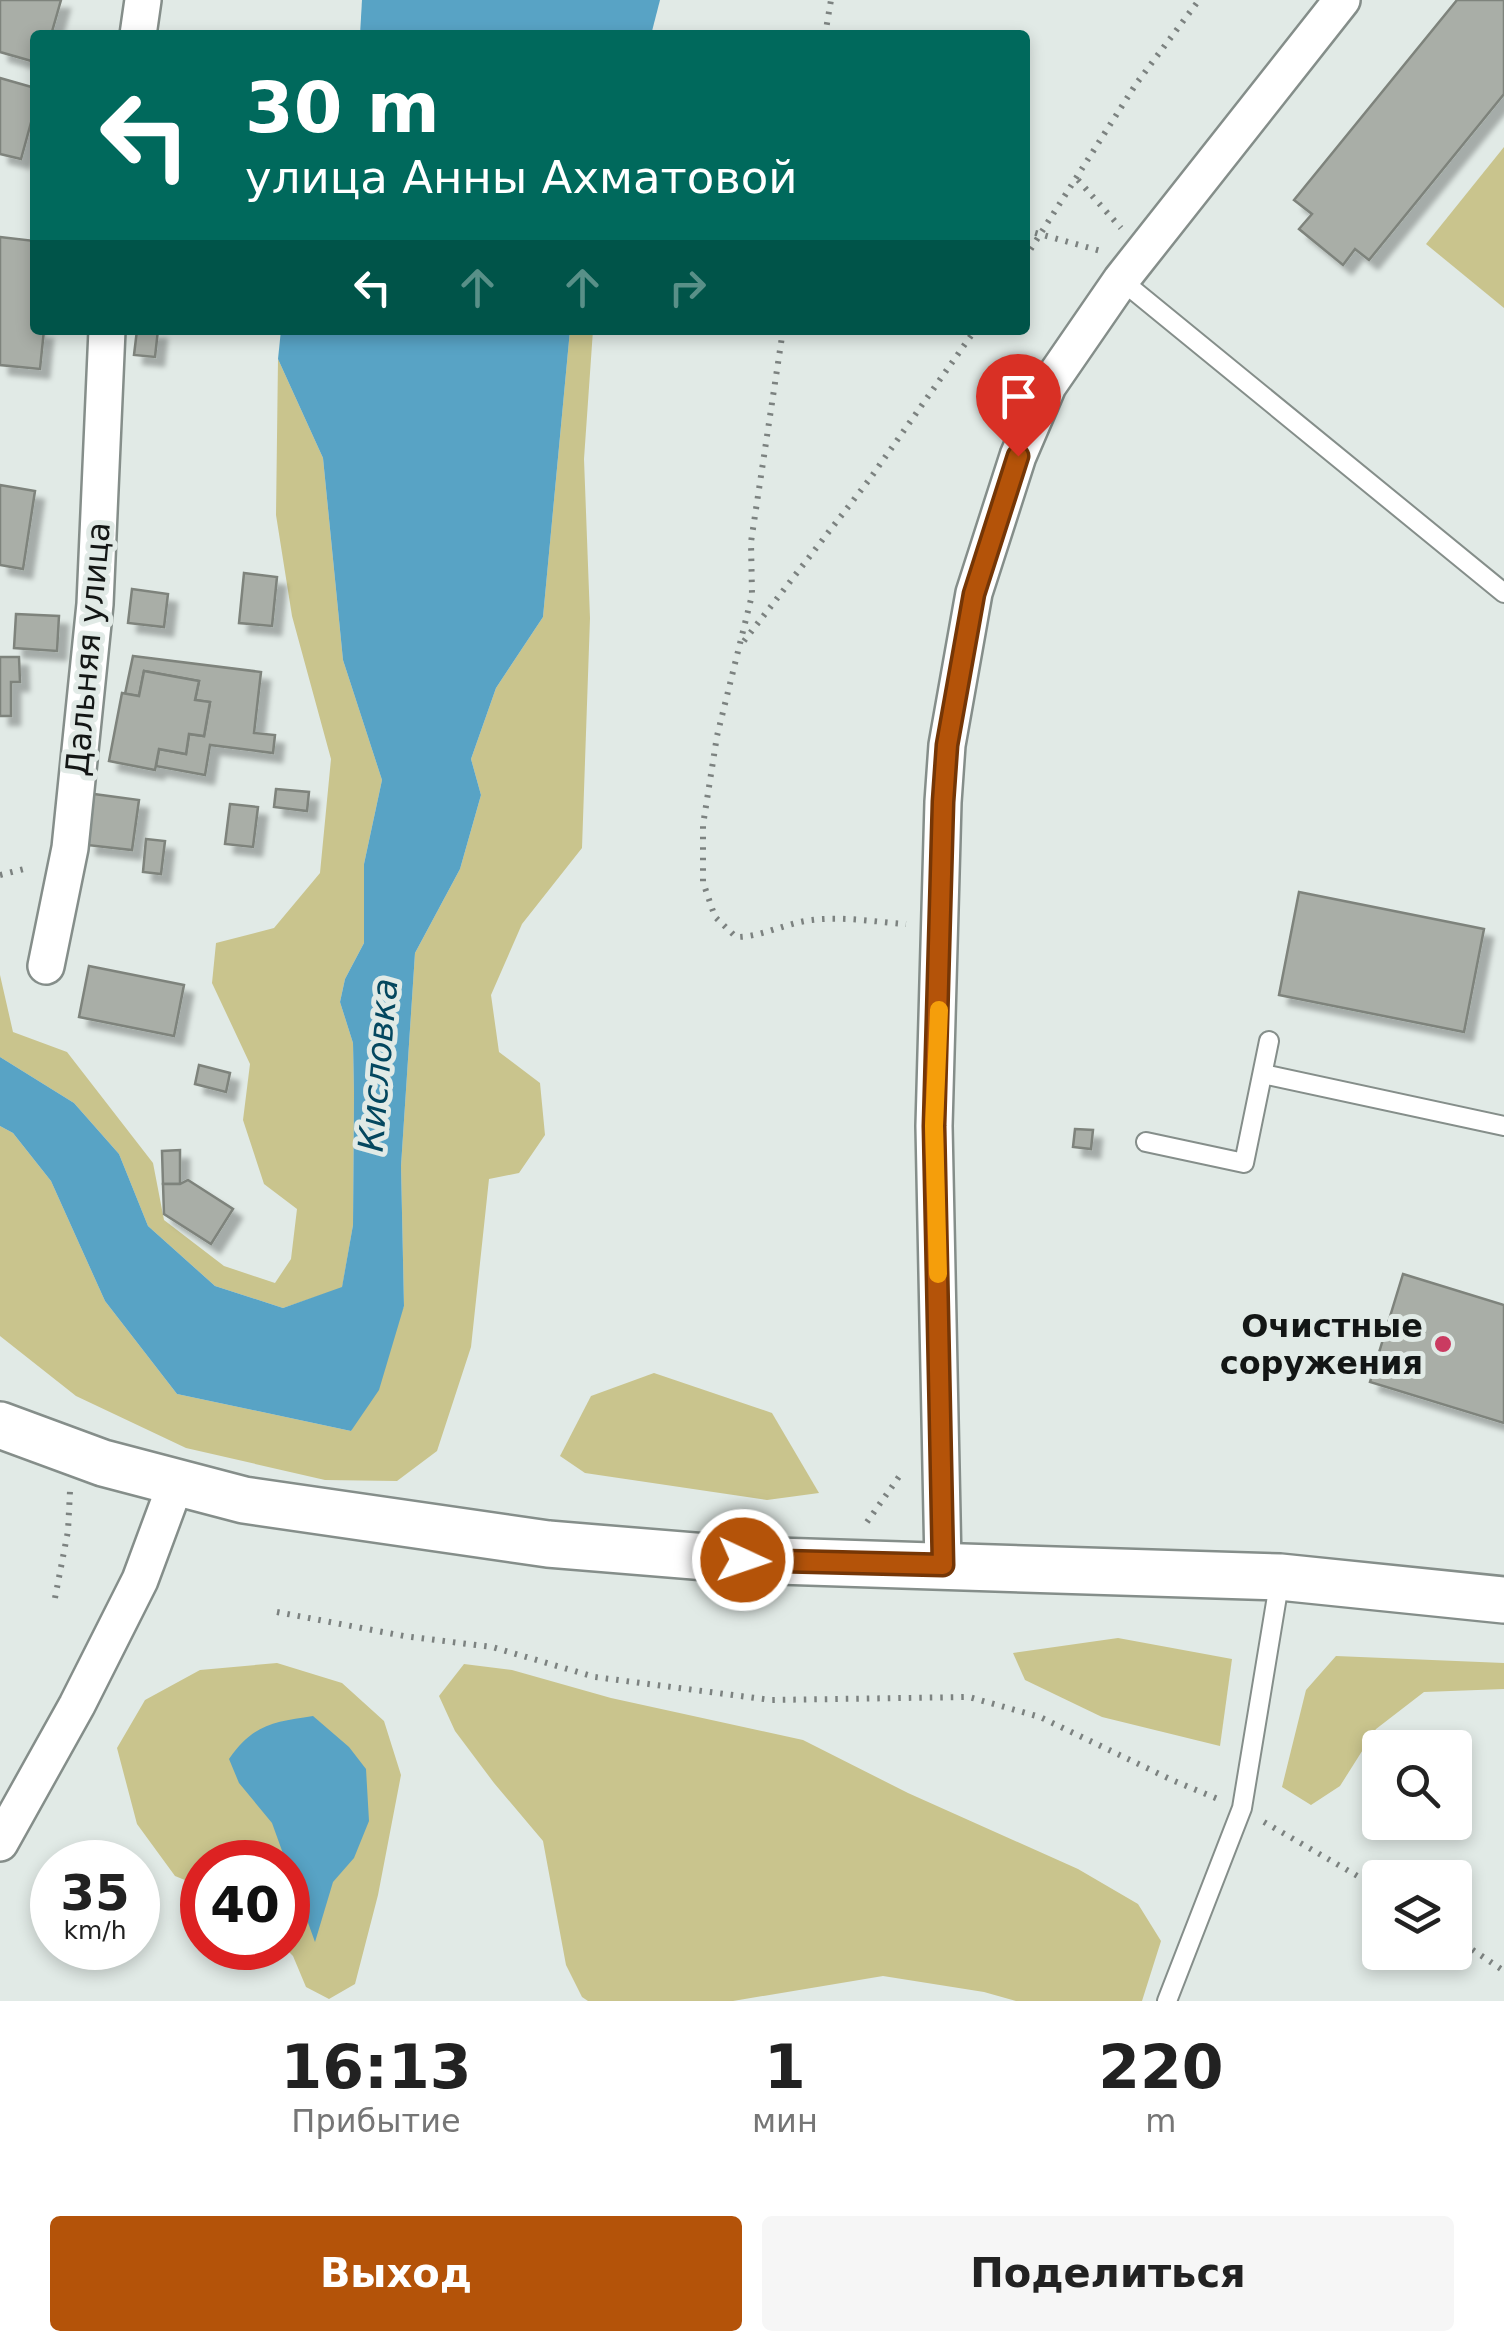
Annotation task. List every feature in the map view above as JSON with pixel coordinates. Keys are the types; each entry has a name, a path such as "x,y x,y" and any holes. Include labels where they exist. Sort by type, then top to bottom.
{"street":[{"path":"139,30 143,0"},
{"path":"943,1565 934,1126 947,745 974,594 1018,456 1048,386 1134,264 1342,0"},
{"name":"Дальняя улица","path":"46,966 70,848 95,604 107,335"},
{"path":"0,1424 104,1463 244,1500 548,1544 743,1560 1280,1577 1504,1600"},
{"path":"0,1843 77,1705 140,1580 176,1482"}],"lane":[{"path":"1134,264 1504,594"},
{"path":"1146,1142 1244,1163 1269,1040"},
{"path":"1263,1074 1504,1126"},
{"path":"1167,2001 1242,1808 1280,1577"}],"path":[{"path":"825,30 831,0"},
{"path":"1030,251 1136,84 1199,0"},
{"path":"1078,180 1134,264"},
{"path":"1030,232 1134,264"},
{"path":"782,335 751,542 752,595 716,736 703,824 702,882 715,918 736,936 754,937 780,926 815,920 942,926"},
{"path":"740,646 868,480 971,335"},
{"path":"54,1598 68,1531 70,1488"},
{"path":"277,1612 404,1636 492,1647 595,1677 771,1700 969,1697 1040,1717 1172,1780 1242,1808 1362,1878"},
{"path":"1472,1949 1504,1971"}],"shaded area":[{"path":"1504,147 1504,308 1426,244"},
{"path":"570,335 593,335 584,459 590,618 582,848 522,924 491,995 499,1052 540,1083 545,1135 519,1173 489,1179 471,1347 437,1451 397,1481 325,1480 186,1448 76,1396 0,1336 0,1126 13,1133 51,1181 105,1301 177,1394 351,1431 404,1306 401,1166 415,953 460,869 481,795 471,759 496,688 543,617"},
{"path":"278,359 323,458 343,660 382,780 364,864 364,943 345,979 340,1002 353,1043 354,1093 353,1225 342,1288 283,1308 215,1286 148,1226 119,1154 74,1103 0,1057 0,975 13,1032 67,1052 153,1163 164,1220 224,1266 275,1283 291,1259 297,1209 264,1184 243,1120 250,1064 212,983 216,943 274,928 320,873 331,759 292,616 276,515"},
{"path":"654,1373 772,1413 819,1493 767,1500 585,1473 560,1456 591,1396"},
{"path":"1118,1638 1232,1659 1220,1746 1102,1717 1025,1680 1013,1653"},
{"path":"1336,1656 1504,1663 1504,1689 1424,1692 1375,1730 1362,1730 1362,1751 1340,1786 1311,1805 1282,1787 1306,1690"},
{"path":"277,1663 342,1683 384,1721 401,1775 378,1895 355,1984 329,1999 306,1987 299,1970 310,1970 310,1840 180,1840 180,1878 160,1855 160,1840 149,1840 137,1824 117,1748 145,1700 200,1670"},
{"path":"464,1664 512,1670 611,1698 803,1740 908,1793 1078,1869 1138,1904 1161,1941 1142,2001 1016,2001 883,1976 733,2001 588,2001 582,1997 566,1965 543,1841 455,1731 439,1696"}],"water":[{"path":"362,0 660,0 652,30 360,30"},
{"name":"Кисловка","path":"280,335 570,335 543,617 496,688 471,759 481,795 460,869 415,953 401,1166 404,1306 379,1390 351,1431 177,1394 105,1301 51,1181 13,1133 0,1126 0,1057 74,1103 119,1154 148,1226 215,1286 283,1308 342,1287 353,1225 354,1093 353,1043 340,1002 345,979 364,943 364,864 382,780 343,660 323,458 278,359"},
{"path":"313,1716 349,1747 366,1769 369,1821 354,1858 333,1882 315,1942 310,1928 310,1840 278,1840 272,1823 239,1783 229,1759 247,1738 287,1720"}],"building":[{"path":"0,0 61,0 52,30 30,30 30,61 0,52"},
{"path":"1457,0 1504,0 1504,94 1369,260 1355,249 1343,265 1299,229 1312,214 1294,200"},
{"path":"0,78 30,87 30,126 21,159 0,154"},
{"path":"0,237 30,240 30,335 43,335 40,369 0,365"},
{"path":"136,335 157,335 155,357 134,355"},
{"path":"0,485 35,491 23,569 0,565"},
{"path":"244,573 277,577 272,626 239,623"},
{"path":"132,589 168,594 164,627 128,623"},
{"path":"16,614 59,616 57,651 14,648"},
{"path":"133,656 261,672 254,733 275,735 273,753 210,745 205,775 156,766 159,749 186,754 189,734 204,736 210,702 195,700 199,681 144,671 139,696 125,694"},
{"path":"0,657 19,657 20,682 11,682 11,716 0,716"},
{"path":"144,671 199,681 195,700 210,702 204,736 189,734 186,754 159,749 155,770 109,761 122,693 139,696"},
{"path":"276,789 309,792 307,811 274,807"},
{"path":"94,794 139,800 132,850 87,845"},
{"path":"230,804 258,807 253,847 225,844"},
{"path":"146,839 165,841 161,874 143,872"},
{"path":"1299,892 1484,929 1464,1032 1279,995"},
{"path":"89,966 184,985 174,1036 79,1017"},
{"path":"199,1065 230,1073 226,1092 195,1084"},
{"path":"1075,1129 1093,1130 1091,1149 1073,1147"},
{"path":"180,1150 180,1184 163,1184 162,1151"},
{"path":"188,1180 233,1209 211,1244 164,1214 163,1184"},
{"name":"Очистные соружения","path":"1403,1274 1504,1305 1504,1423 1370,1382"}],"slow traffic":[{"path":"938,1274 934,1126 939,1010"}],"place":[{"name":"Очистные соружения","path":"1443,1344"}],"route":[{"path":"743,1560 943,1565 934,1126 943,802 947,745 974,594 1018,456"}]}
